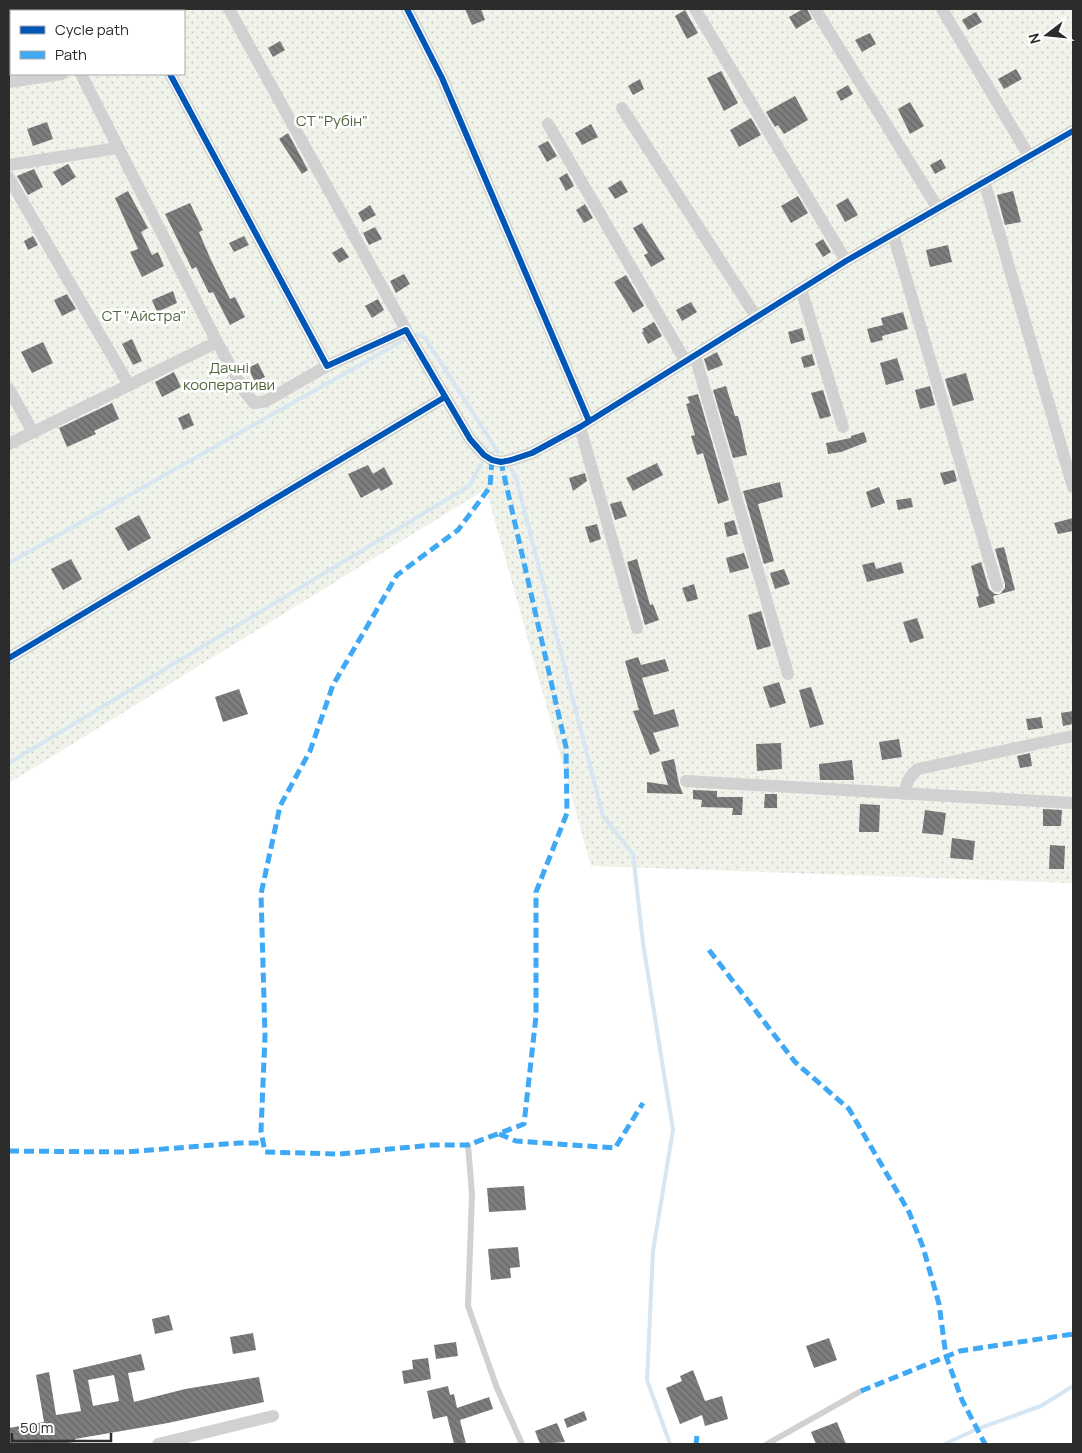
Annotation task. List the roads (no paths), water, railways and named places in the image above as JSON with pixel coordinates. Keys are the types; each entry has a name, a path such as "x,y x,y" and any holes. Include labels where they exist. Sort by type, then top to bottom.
{"street":[{"path":"229,9 445,397 476,448 492,460 511,460 532,453 585,424 846,261 1073,131"},
{"path":"406,9 442,78 585,424 637,628"},
{"path":"694,9 846,261"},
{"path":"815,9 937,208"},
{"path":"942,9 1029,156"},
{"path":"10,79 52,75"},
{"path":"81,75 217,342 245,392 254,403 266,401 327,366 406,330"},
{"path":"171,75 327,366"},
{"path":"622,108 757,318"},
{"path":"548,124 691,359 788,674"},
{"path":"9,165 117,148"},
{"path":"9,178 129,385"},
{"path":"984,181 1073,487"},
{"path":"893,234 997,586"},
{"path":"801,289 843,427"},
{"path":"9,444 217,342"},
{"path":"9,389 33,432"},
{"path":"9,658 445,397"},
{"path":"905,794 906,783 911,774 918,769 1073,736"},
{"path":"686,781 1073,803"},
{"path":"158,1444 273,1416"}],"lane":[{"path":"468,1145 472,1194 468,1306 497,1388 522,1444"},
{"path":"767,1444 861,1391"}],"waterway":[{"path":"417,334 425,338 498,452"},
{"path":"9,563 404,340"},
{"path":"9,763 469,486 481,464"},
{"path":"511,469 516,478 603,816 633,854 643,943 673,1130 653,1251 647,1380 670,1444"},
{"path":"945,1444 977,1429 1041,1406 1073,1386"}],"park label":[{"name":"СТ \"Рубін\"","path":"332,120"},
{"name":"СТ \"Айстра\"","path":"144,315"},
{"name":"Дачні кооперативи","path":"229,376"}]}
